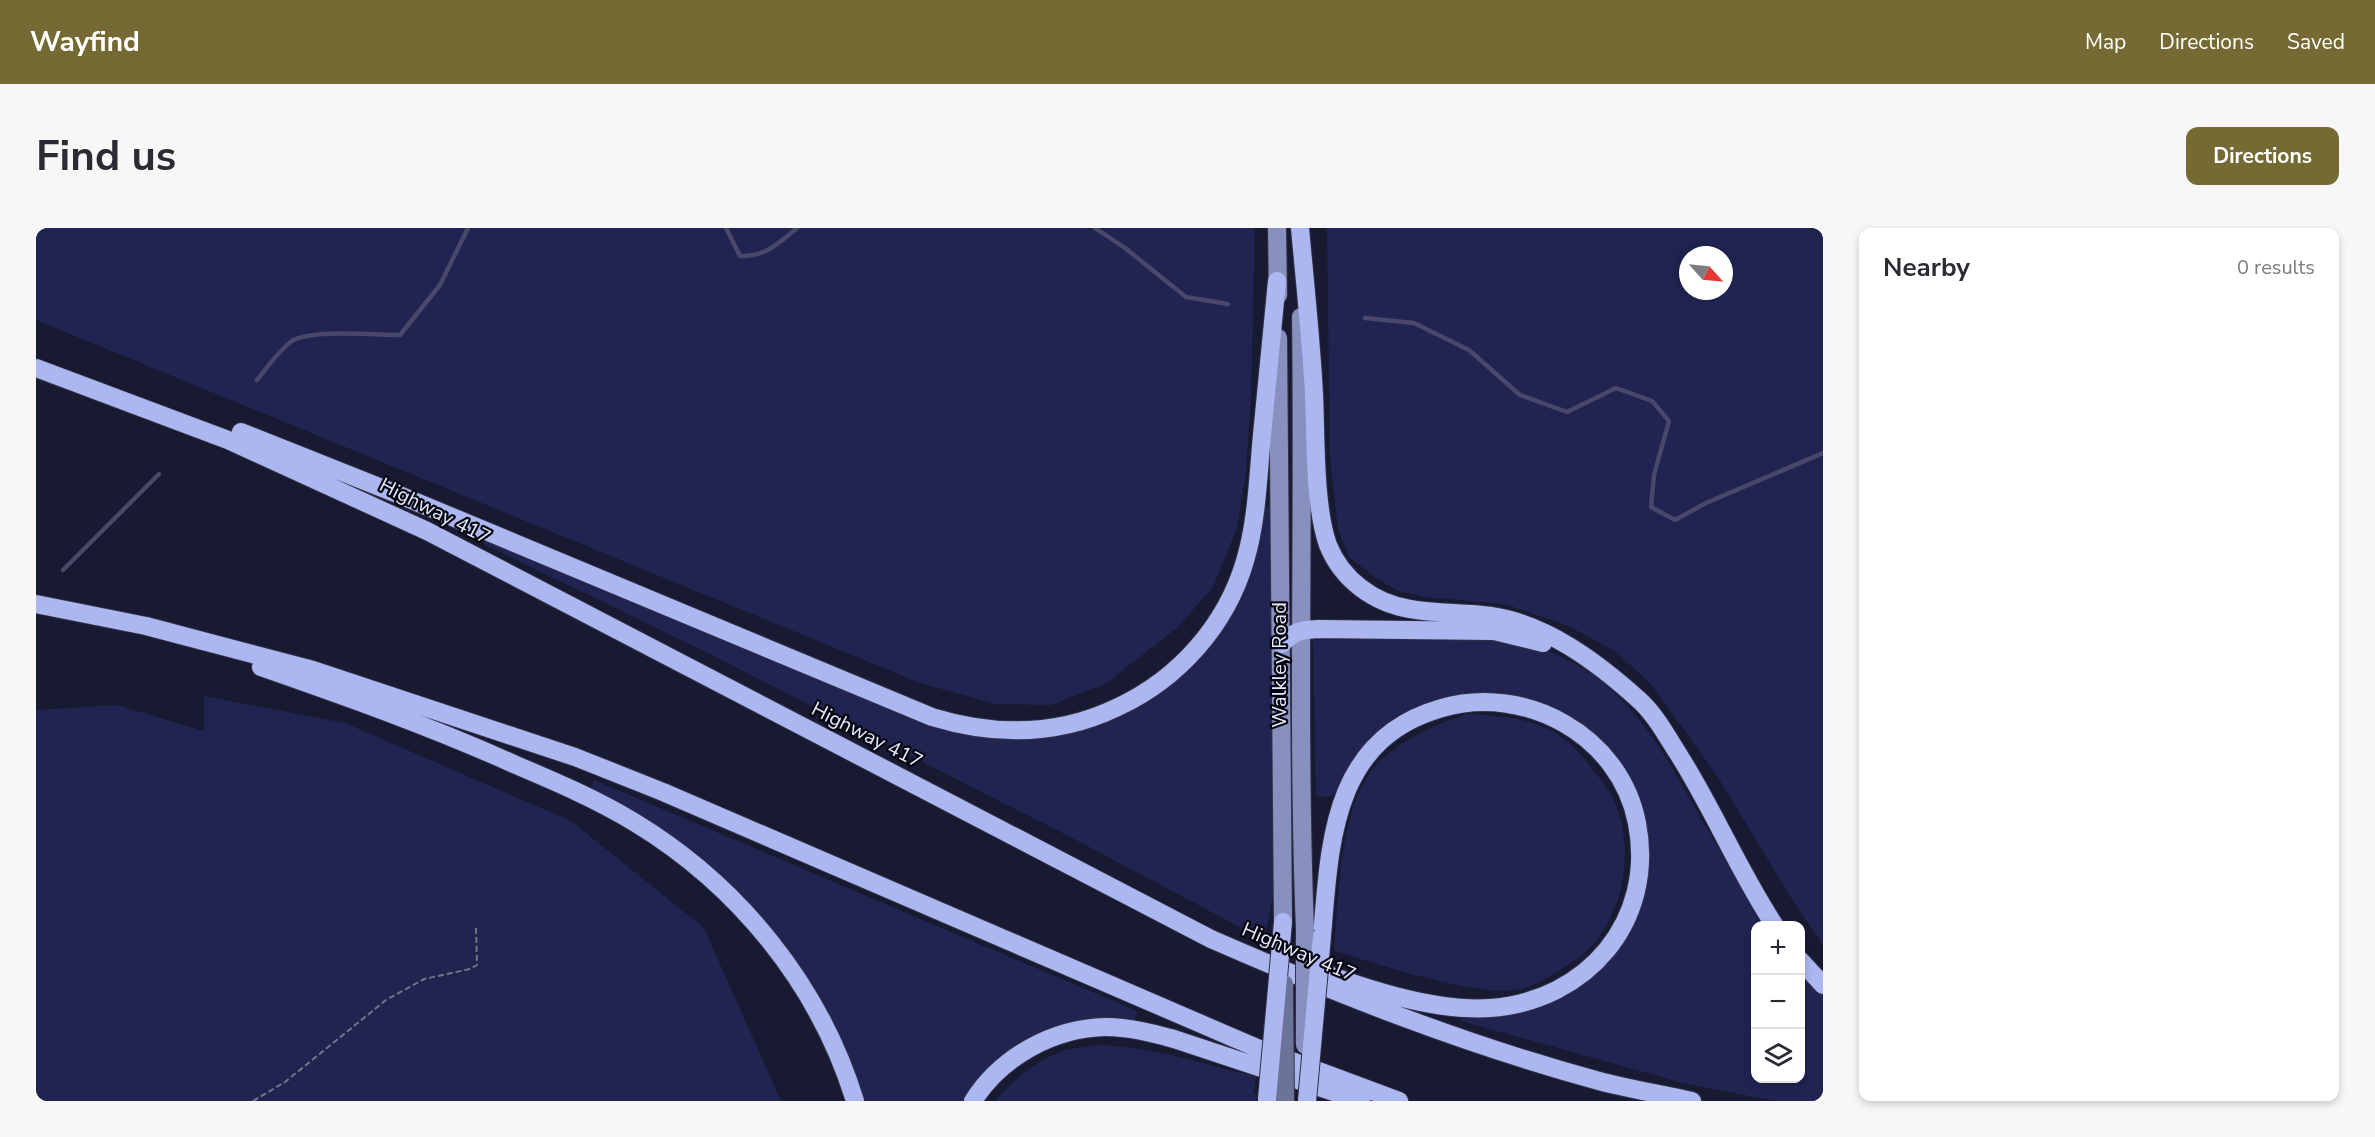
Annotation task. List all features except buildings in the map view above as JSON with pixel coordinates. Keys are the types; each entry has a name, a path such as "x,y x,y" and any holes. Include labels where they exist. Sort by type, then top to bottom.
{"highway":[{"path":"1300,228 1313,372 1320,499 1324,527 1335,558 1354,582 1380,600 1411,609 1492,616 1524,624 1576,650 1640,700 1655,718 1688,768 1772,921"},
{"path":"43,370 123,391 199,416 397,494 921,713 972,727 1015,731 1035,730 1095,718 1145,693 1172,673 1197,648 1227,603 1245,561 1254,517 1277,281"},
{"name":"Highway 417","path":"43,370 228,440 427,531 1211,939 1330,991 1491,1048 1600,1081 1692,1101"},
{"path":"36,604 146,626 313,670 575,757 772,838 1257,1048 1399,1101"},
{"path":"146,626 431,728 592,798 660,839 699,868 730,896 784,959 823,1023 855,1101"},
{"path":"1282,644 1291,634 1301,630 1494,632 1543,643 1594,665"},
{"path":"1143,904 1331,976 1404,996 1469,1008 1488,1008 1526,1002 1559,990 1573,982 1600,958 1623,925 1635,892 1640,859 1636,822 1621,782 1602,753 1572,727 1536,709 1495,702 1474,702 1434,710 1402,726 1385,738 1370,754 1348,785 1335,821 1313,933 1306,1101"},
{"path":"1273,1100 1283,922"},
{"path":"1805,965 1823,985"},
{"path":"973,1101 992,1077 1010,1060 1028,1048 1065,1033 1106,1027 1147,1032 1174,1039 1361,1101"}],"main road":[{"name":"Walkley Road","path":"1277,228 1283,922"},
{"name":"Walkley Road","path":"1300,228 1303,464 1301,630 1313,933"}],"path":[{"path":"253,1101 285,1082 386,1000 424,980 470,969 477,964 476,928"}],"shaded area":[{"path":"36,228 1255,228 1251,395 1246,473 1237,528 1213,587 1177,628 1105,684 1051,705 996,704 920,683 36,320"},
{"path":"1327,228 1823,228 1823,945 1793,901 1716,774 1650,683 1615,651 1564,624 1504,604 1425,597 1399,591 1376,578 1349,557 1338,530 1330,455"},
{"path":"1262,507 1271,507 1273,537 1273,896 1264,940 1078,841 712,655 484,544 486,538 983,736 1039,739 1077,732 1106,722 1134,709 1183,673 1223,627 1239,600 1254,555"},
{"path":"1480,637 1514,643 1536,648 1568,660 1594,676 1617,695 1654,740 1722,853 1768,921 1751,921 1751,1083 1805,1083 1805,974 1823,994 1823,1101 1775,1101 1683,1083 1461,1021 1465,1014 1529,1009 1566,996 1596,973 1620,947 1636,913 1647,846 1580,725 1454,699 1360,757 1333,795 1316,796 1313,640"},
{"path":"204,696 345,723 571,821 704,928 781,1101 36,1101 36,710 117,705 204,731"},
{"path":"1467,714 1517,719 1537,724 1560,736 1578,752 1607,788 1622,825 1625,860 1623,878 1606,927 1596,941 1579,957 1546,979 1520,989 1480,989 1455,984 1400,971 1334,950 1340,875 1349,822 1357,797 1368,776 1382,759 1401,744 1433,727"},
{"path":"594,780 1137,1011 1134,1022 1083,1020 1065,1023 1030,1036 1000,1058 987,1071 965,1101 863,1101 837,1036 799,965 762,918 589,792"},
{"path":"1096,1045 1137,1048 1256,1076 1254,1093 1257,1095 1257,1101 995,1101 1018,1078 1053,1055"}],"waterway":[{"path":"257,380 282,349 301,337 328,334 400,335 440,285 468,228"},
{"path":"726,228 740,256 764,252 797,228"},
{"path":"1095,228 1125,248 1186,297 1228,304"},
{"path":"1365,318 1414,323 1469,350 1520,395 1567,412 1616,388 1652,401 1669,421 1654,475 1651,507 1675,520 1706,503 1823,453"},
{"path":"63,570 159,474"}]}
